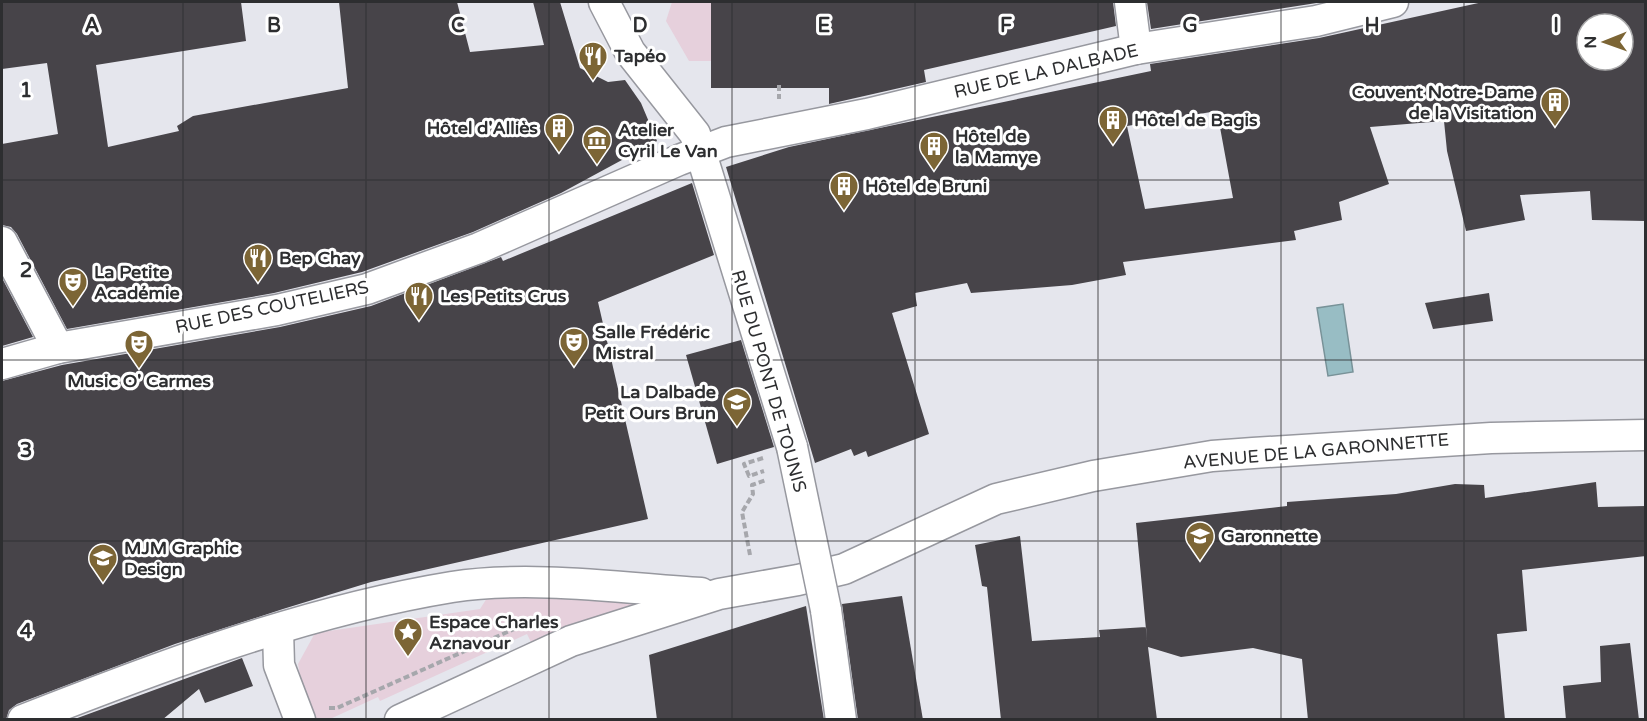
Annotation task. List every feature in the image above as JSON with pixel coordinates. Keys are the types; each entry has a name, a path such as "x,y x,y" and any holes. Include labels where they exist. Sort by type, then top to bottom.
{"street":[{"name":"RUE DU PONT DE TOUNIS","path":"604,2 630,52 695,134 826,610 841,720"},
{"path":"1130,2 1136,49"},
{"name":"RUE DE LA DALBADE","path":"700,152 726,142 867,114 1136,49 1316,21 1393,2"},
{"name":"RUE DES COUTELIERS","path":"2,364 58,348 277,310 367,289 479,248 700,152"},
{"path":"2,243 58,348"},
{"name":"AVENUE DE LA GARONNETTE","path":"400,720 571,641 719,594 844,569 996,500 1104,474 1212,456 1332,447 1491,438 1646,435"},
{"name":"AVENUE DE LA GARONNETTE","path":"23,720 136,676 325,615 453,587 498,584 719,594"},
{"path":"278,630 279,665 300,720"}],"path":[{"path":"771,468 749,476 744,464 781,451"},
{"path":"746,525 742,512 753,494 752,485 774,477"}],"shaded area":[{"path":"672,2 711,2 711,61 689,61 666,21"},
{"path":"488,592 641,599 641,609 534,648 527,634 380,701 378,697 330,719 315,719 304,698 298,664 315,633 480,609"}],"water":[{"path":"1343,304 1353,372 1328,376 1317,308"}],"building":[{"path":"2,2 241,2 246,41 96,65 108,147 179,131 177,126 193,116 348,88 339,2 457,2 470,52 544,45 533,2 560,2 580,68 608,82 625,80 641,103 657,141 561,193 473,232 362,272 274,293 67,329 17,234 11,227 2,225 2,144 58,134 47,63 2,69"},
{"path":"711,2 1113,2 1116,26 924,70 926,82 829,104 829,88 711,88"},
{"path":"1147,2 1323,2 1151,29"},
{"path":"1483,2 1646,2 1646,221 1592,220 1590,191 1520,195 1525,220 1466,231 1447,151 1444,121 1370,127 1389,184 1339,202 1342,220 1294,231 1296,240 1123,262 1126,275 1072,285 971,293 967,283 915,293 917,306 892,313 929,434 868,457 866,451 854,456 851,449 815,463 726,167 789,147 1151,71 1150,64 1319,38","holes":["1217,111 1233,198 1145,209 1127,126"]},
{"path":"692,183 714,255 598,302 648,519 371,582 283,609 175,644 17,704 9,710 6,720 2,720 2,381 62,365 280,327 371,306 501,257 503,261"},
{"path":"2,278 33,337 2,346"},
{"path":"1489,293 1493,321 1433,329 1425,303"},
{"path":"741,340 774,447 717,464 686,355"},
{"path":"1596,482 1598,507 1646,506 1646,556 1522,570 1527,631 1497,634 1505,720 1308,720 1302,659 1253,648 1181,657 1148,647 1157,720 1001,720 987,587 982,586 975,545 1020,536 1032,641 1100,637 1099,630 1146,627 1136,523 1287,506 1287,502 1396,494 1455,484 1484,485 1485,498"},
{"path":"902,596 923,720 858,720 842,604"},
{"path":"806,606 824,720 657,720 649,655"},
{"path":"1630,643 1639,720 1566,720 1563,686 1601,682 1600,646"},
{"path":"242,658 253,686 205,703 199,689 162,720 72,720"}],"place":[{"name":"Tapéo","path":"593,82"},
{"name":"Couvent Notre-Dame de la Visitation","path":"1555,128"},
{"name":"Hôtel de Bagis","path":"1113,146"},
{"name":"Hôtel d'Alliès","path":"559,154"},
{"name":"Atelier Cyril Le Van","path":"597,166"},
{"name":"Hôtel de la Mamye","path":"934,172"},
{"name":"Hôtel de Bruni","path":"844,212"},
{"name":"Bep Chay","path":"258,284"},
{"name":"La Petite Académie","path":"73,308"},
{"name":"Les Petits Crus","path":"419,322"},
{"name":"Salle Frédéric Mistral","path":"574,368"},
{"name":"Music O' Carmes","path":"139,370"},
{"name":"La Dalbade Petit Ours Brun","path":"737,428"},
{"name":"Garonnette","path":"1200,562"},
{"name":"MJM Graphic Design","path":"103,584"},
{"name":"Espace Charles Aznavour","path":"408,658"}]}
